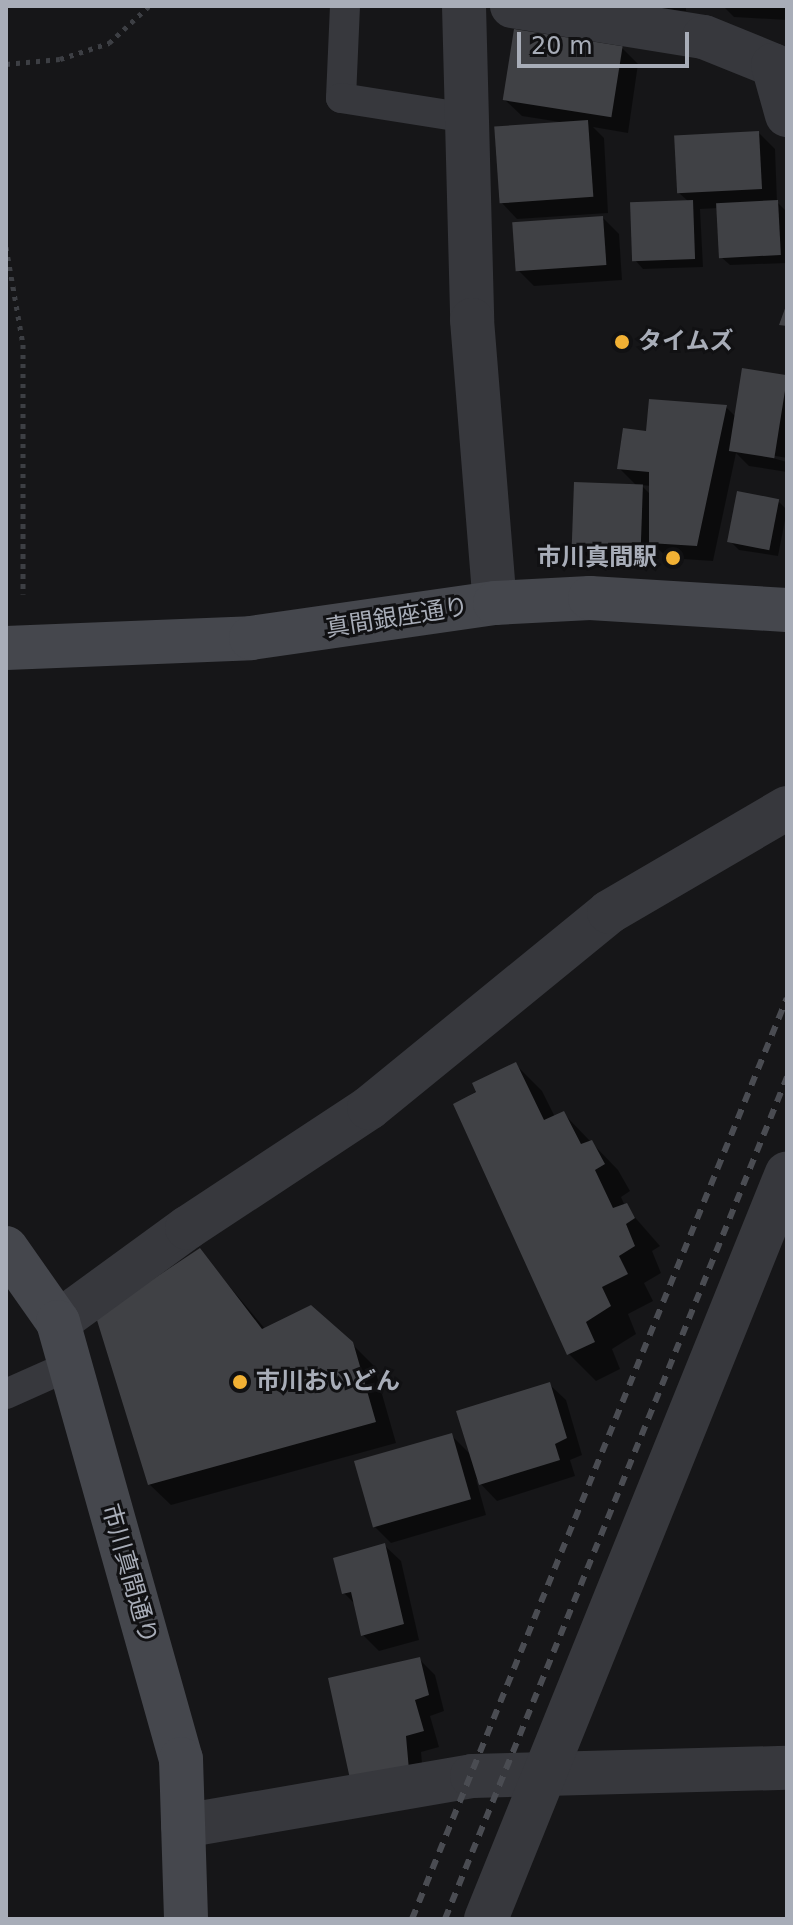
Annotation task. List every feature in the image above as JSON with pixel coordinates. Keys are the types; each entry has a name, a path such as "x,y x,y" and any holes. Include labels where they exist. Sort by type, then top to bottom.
{"street":[{"path":"464,6 472,320 495,603"},
{"path":"512,6 704,37 773,65 787,115"},
{"name":"真間銀座通り","path":"14,647 251,638 495,603 590,598 787,610"},
{"path":"58,1322 187,1228 369,1108 609,912 787,808"},
{"path":"486,1919 787,1173"},
{"name":"市川真間通り","path":"6,1248 58,1322 181,1759 186,1919"},
{"path":"183,1826 472,1776 787,1768"}],"lane":[{"path":"345,6 341,98 467,118"},
{"path":"6,1394 71,1365"}],"path":[{"path":"6,64 60,59 109,43 149,6"},
{"path":"6,247 23,344 14,647"}],"building":[{"path":"514,29 623,46 611,117 503,100"},
{"path":"588,120 593,197 500,203 494,127"},
{"path":"759,131 762,189 677,193 674,135"},
{"path":"693,200 695,259 632,261 630,202"},
{"path":"778,200 781,255 719,258 716,203"},
{"path":"603,216 606,265 516,271 512,222"},
{"path":"787,303 787,326 779,325"},
{"path":"742,368 787,375 774,458 729,451"},
{"path":"649,399 727,405 697,546 649,543 649,472 617,469 623,428 646,431"},
{"path":"574,482 643,484 641,546 572,544"},
{"path":"737,491 779,499 769,550 727,542"},
{"path":"516,1062 544,1120 564,1111 581,1144 592,1140 605,1164 595,1170 613,1208 627,1203 635,1218 626,1224 635,1246 619,1256 628,1274 602,1287 611,1306 586,1322 595,1342 567,1355 453,1104 476,1092 472,1083"},
{"name":"市川おいどん","path":"200,1248 262,1329 311,1305 353,1342 376,1422 148,1485 96,1317"},
{"path":"550,1382 567,1438 555,1444 560,1460 479,1485 456,1411"},
{"path":"452,1433 471,1499 373,1527 354,1461"},
{"path":"385,1543 404,1624 361,1636 351,1592 342,1594 333,1558"},
{"path":"420,1657 429,1695 415,1700 424,1731 406,1736 409,1770 350,1779 328,1678"}],"railway":[{"path":"412,1919 787,998"},
{"path":"445,1919 787,1077"}],"place":[{"name":"タイムズ","path":"622,342"},
{"name":"市川真間駅","path":"673,558"},
{"name":"市川おいどん","path":"240,1382"}]}
